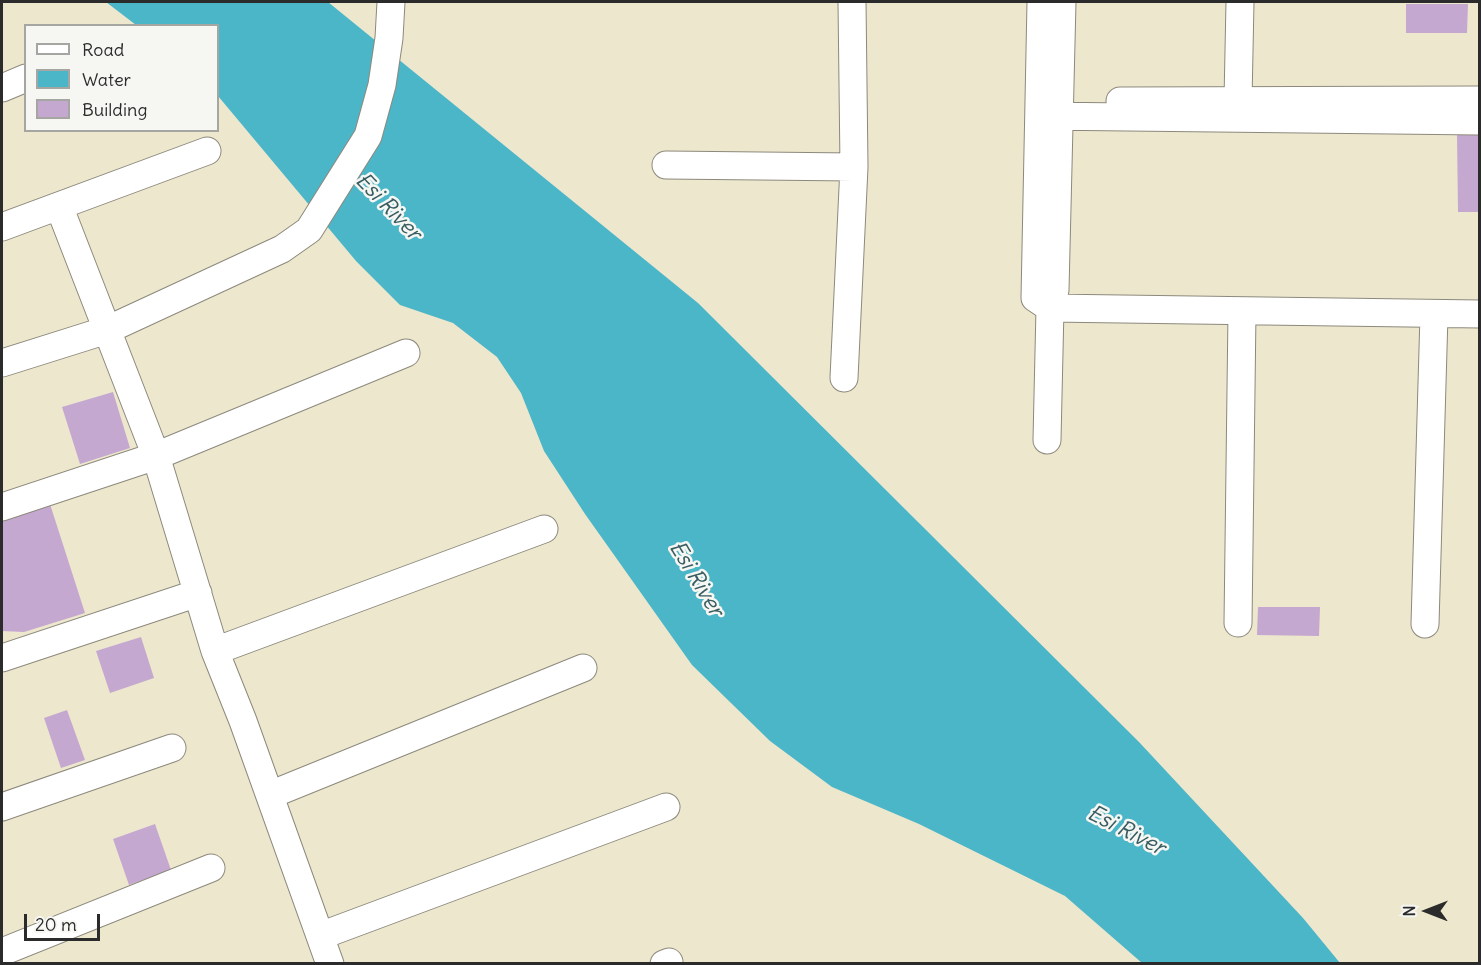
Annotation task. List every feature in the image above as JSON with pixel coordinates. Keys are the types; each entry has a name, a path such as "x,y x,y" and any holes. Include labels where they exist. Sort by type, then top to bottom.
{"street":[{"path":"2,363 107,330 282,249 309,230 368,136 382,85 389,38 390,2"},
{"path":"844,378 854,168 852,2"},
{"path":"1041,2 1050,109"},
{"path":"1062,2 1050,109 1035,298 1050,308 1479,314"},
{"path":"1238,100 1240,2"},
{"path":"2,88 24,79"},
{"path":"1050,109 1238,100 1479,100"},
{"path":"1050,109 1479,122"},
{"path":"2,227 207,151"},
{"path":"666,165 854,168"},
{"path":"59,206 156,456 215,651 270,795 330,963"},
{"path":"1047,440 1050,308"},
{"path":"1238,623 1242,312"},
{"path":"1425,624 1434,315"},
{"path":"2,507 156,456 406,353"},
{"path":"215,651 544,529"},
{"path":"2,658 198,592"},
{"path":"270,795 583,668"},
{"path":"2,807 172,748"},
{"path":"320,936 666,807"},
{"path":"2,952 211,868"}],"water":[{"name":"Esi River","path":"106,2 328,2 698,303 1139,742 1303,918 1340,963 1142,963 1065,896 919,824 832,787 770,741 692,665 585,514 544,451 521,393 497,357 453,323 400,305 356,261 219,97 219,24 135,24"}],"building":[{"path":"1406,4 1468,4 1467,33 1406,33"},
{"path":"1480,133 1480,212 1458,212 1457,134"},
{"path":"113,392 130,448 80,464 62,407"},
{"path":"49,501 85,613 24,632 2,631 2,515"},
{"path":"1258,607 1320,607 1319,636 1257,635"},
{"path":"141,637 154,678 110,693 96,651"},
{"path":"67,710 85,760 61,768 44,718"},
{"path":"155,824 171,870 129,885 113,839"}]}
